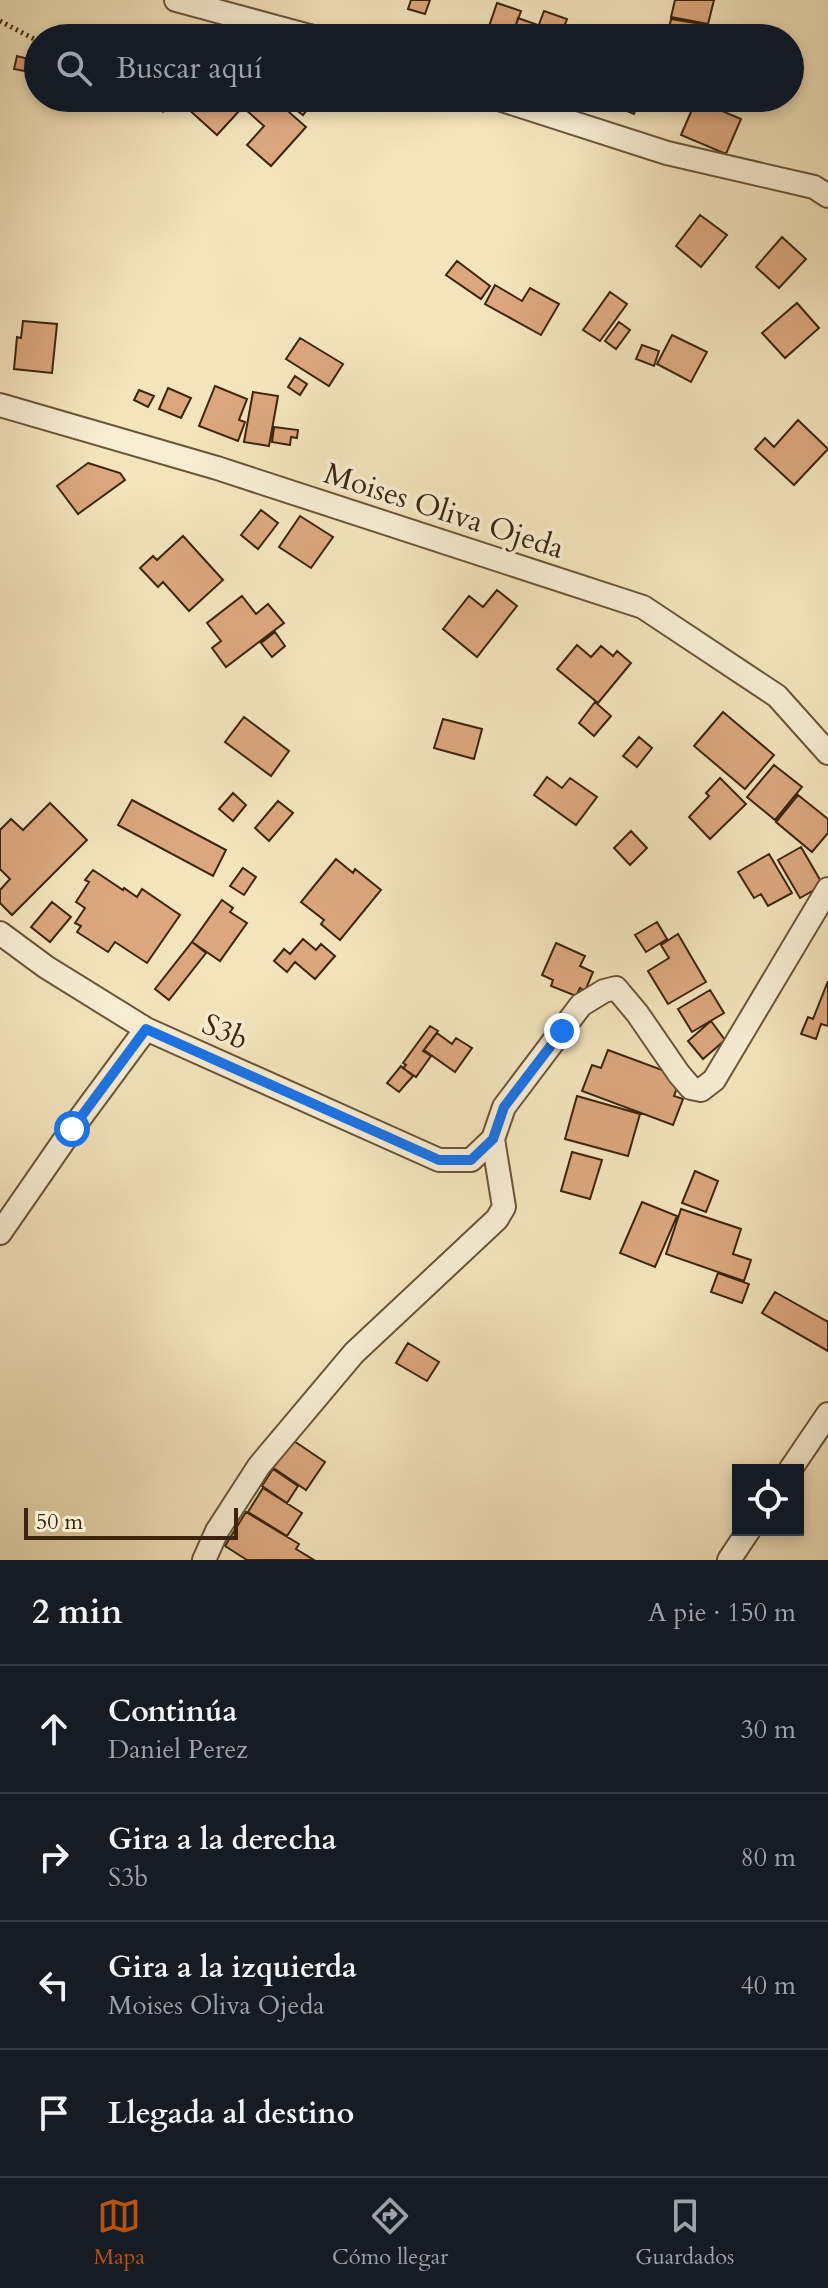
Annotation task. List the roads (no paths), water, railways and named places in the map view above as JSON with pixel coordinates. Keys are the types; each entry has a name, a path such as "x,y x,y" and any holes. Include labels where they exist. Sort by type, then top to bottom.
{"street":[{"path":"176,0 265,24"},
{"path":"540,112 667,153 814,187 828,196"},
{"name":"Moises Oliva Ojeda","path":"0,405 217,468 643,607 777,696 828,753"},
{"path":"204,1560 217,1531 259,1466 354,1353 497,1219 504,1207 493,1139 504,1107 581,1005 604,991 616,988 679,1074 691,1088 701,1090 714,1080 828,889"},
{"name":"S3b","path":"0,933 46,967 146,1029 439,1160 471,1160 493,1139"},
{"path":"0,1233 146,1029"},
{"path":"794,1464 828,1414"},
{"path":"729,1560 745,1536"}]}
